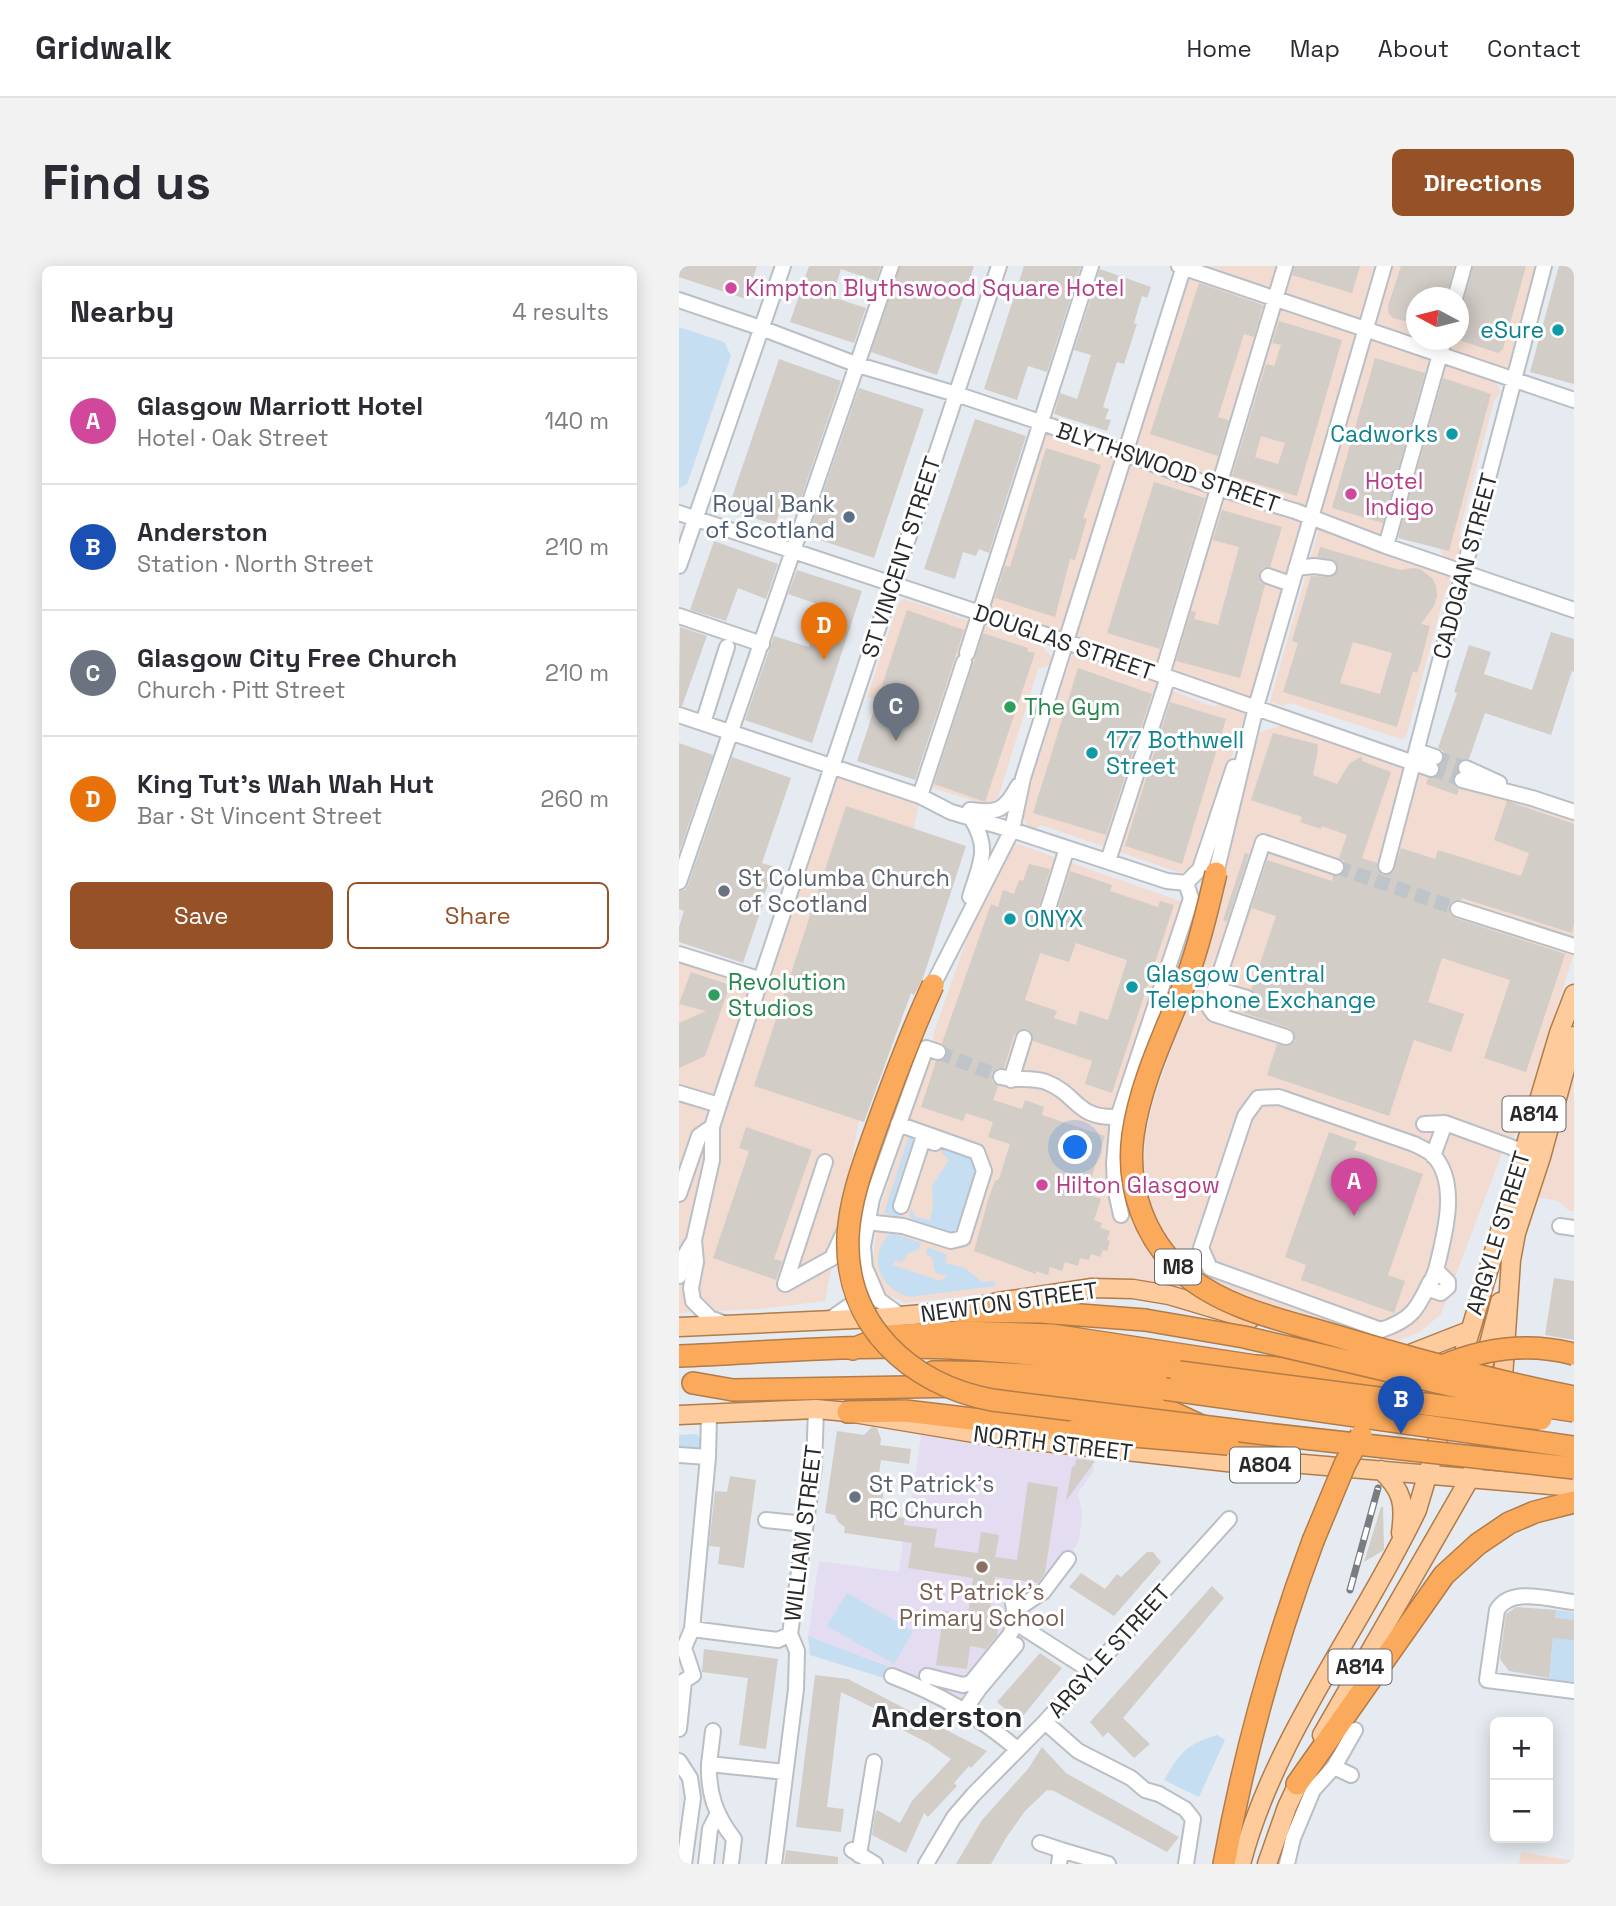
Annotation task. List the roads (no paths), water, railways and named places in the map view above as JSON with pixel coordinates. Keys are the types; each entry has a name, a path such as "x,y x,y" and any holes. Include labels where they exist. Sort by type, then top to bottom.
{"highway":[{"name":"M8","path":"1216,873 1201,934 1146,1083 1133,1135 1134,1189 1143,1219 1160,1248 1182,1272 1202,1287 1261,1314 1574,1399"},
{"path":"933,985 899,1063 857,1185 848,1239 851,1269 860,1302 873,1328 907,1365 949,1389 977,1398 1007,1403 1574,1468"},
{"path":"957,1311 1041,1312 1145,1320 1244,1337 1535,1405 1574,1411"},
{"path":"853,1349 885,1336 962,1332 1052,1335 1255,1366 1454,1382"},
{"path":"1224,1864 1249,1748 1279,1639 1322,1518 1357,1441 1378,1413 1405,1388 1429,1371 1453,1361 1511,1347 1540,1348 1574,1354"},
{"path":"680,1356 853,1349 966,1349 1060,1357 1172,1380 1574,1447"},
{"path":"686,1383 827,1374 981,1371 1172,1380 1574,1424"},
{"path":"686,1383 733,1390 965,1386 1071,1395 1169,1411 1282,1463"},
{"path":"1007,1403 1574,1459"},
{"path":"848,1412 905,1411 1074,1431 1250,1446 1366,1446"},
{"path":"1297,1784 1444,1575 1471,1550 1509,1523 1535,1512 1574,1502"}],"main road":[{"name":"ARGYLE STREET","path":"1437,1474 1454,1382 1559,1033 1574,994"},
{"name":"ARGYLE STREET","path":"1470,1478 1502,1391 1511,1260 1516,1233 1541,1157 1574,1036"},
{"path":"1437,1474 1478,1387 1511,1260"},
{"name":"NEWTON STREET","path":"679,1326 901,1316 957,1311 1073,1290 1133,1289 1169,1295 1277,1327 1405,1356 1454,1382 1502,1391 1574,1399"},
{"path":"1405,1356 1469,1331"},
{"name":"NORTH STREET","path":"679,1415 816,1409 997,1437 1237,1463 1282,1463 1437,1474"},
{"path":"1381,1470 1394,1482 1402,1503 1399,1547"},
{"name":"A804","path":"1437,1474 1574,1487"},
{"name":"A814","path":"1241,1864 1273,1776 1325,1675 1399,1547 1437,1474"},
{"name":"A814","path":"1267,1864 1297,1784 1346,1691 1470,1478"}],"street":[{"path":"679,566 783,266"},
{"path":"679,882 891,266"},
{"name":"ST VINCENT STREET","path":"679,1276 683,1260 694,1240 712,1160 712,1127 999,266"},
{"path":"921,796 1091,266"},
{"path":"1108,861 1285,266"},
{"path":"1216,873 1256,707 1384,266"},
{"path":"1458,287 1464,266"},
{"name":"CADOGAN STREET","path":"1386,866 1544,266"},
{"path":"933,985 1012,830 1023,778 1182,267 1574,400"},
{"name":"BLYTHSWOOD STREET","path":"679,300 857,365 1040,422 1125,456 1312,517 1463,572 1573,606"},
{"path":"1386,546 1441,350"},
{"name":"DOUGLAS STREET","path":"679,513 1256,707 1433,763"},
{"path":"1296,568 1329,568"},
{"path":"1268,576 1291,584"},
{"path":"679,616 762,645"},
{"path":"703,723 727,647"},
{"path":"679,715 921,796 951,812 1176,884 1186,883 1201,869 1225,789 1256,707"},
{"path":"1464,774 1574,812"},
{"path":"951,812 964,809 988,813 1000,808 1013,796 1023,778"},
{"path":"959,935 984,848 979,830 971,818"},
{"path":"1286,1037 1214,1014 1209,1007 1263,842 1336,867"},
{"path":"1046,915 1067,848"},
{"path":"1121,1215 1115,1186 1118,1116 1191,898 1186,883"},
{"path":"1458,909 1574,946"},
{"path":"679,954 762,980"},
{"path":"1216,989 1247,998"},
{"path":"1024,1038 1006,1079 1045,1082 1090,1114 1101,1118 1118,1116"},
{"path":"829,1320 852,1304 863,1286 866,1223 877,1185 898,1124 932,1050"},
{"path":"679,1093 719,1105"},
{"path":"1279,1097 1414,1144 1433,1156 1446,1178 1448,1204 1433,1276 1420,1304 1402,1323 1381,1330 1210,1268 1201,1248 1245,1116 1258,1098 1279,1097"},
{"path":"1433,1156 1445,1123"},
{"path":"1424,1124 1445,1123 1541,1157"},
{"path":"866,1223 903,1226 951,1241 963,1238 984,1171 977,1152 898,1124"},
{"name":"ST VINCENT STREET","path":"679,1194 699,1136 712,1127"},
{"path":"901,1206 923,1139 979,1157"},
{"path":"903,1226 926,1156"},
{"path":"825,1162 785,1284 832,1258 855,1208 862,1180 877,1185"},
{"name":"ST VINCENT STREET","path":"694,1240 696,1262 692,1297 704,1313 726,1324"},
{"path":"865,1269 879,1300 901,1316"},
{"name":"WILLIAM STREET","path":"775,1864 796,1689 797,1651 790,1634 814,1466 816,1409"},
{"path":"679,1729 684,1681 693,1675 684,1648 692,1629 708,1457 709,1413"},
{"path":"679,1455 708,1457"},
{"name":"ARGYLE STREET","path":"926,1864 954,1817 1218,1541 1229,1519"},
{"path":"766,1520 805,1524"},
{"path":"1068,1559 1043,1592 1023,1605 1013,1603 1020,1626 1091,1671"},
{"path":"1574,1602 1516,1596 1501,1604 1497,1610 1487,1680 1574,1690"},
{"path":"927,1676 963,1685 971,1683 1020,1626"},
{"path":"692,1629 778,1640 790,1634"},
{"path":"964,1711 1016,1645"},
{"path":"892,1676 916,1685 964,1711 1017,1749"},
{"path":"1045,1722 1078,1751 1131,1778 1145,1790 1159,1794 1185,1809 1193,1819 1186,1864"},
{"path":"1287,1864 1293,1838 1313,1790 1333,1767 1355,1730"},
{"path":"713,1731 709,1764 711,1794 717,1815 734,1839 729,1861"},
{"path":"679,1760 690,1779 693,1798 684,1864"},
{"path":"874,1762 855,1852 875,1864"},
{"path":"709,1764 785,1772"},
{"path":"1333,1767 1351,1775"},
{"path":"706,1864 710,1829 717,1815"},
{"path":"1040,1843 1060,1857 1108,1864"}],"tunnel":[{"path":"1435,757 1466,768"},
{"path":"1431,769 1462,780"},
{"path":"1336,867 1458,909"},
{"path":"938,1052 1001,1077"}],"railway":[{"path":"1350,1590 1378,1488"}],"place":[{"name":"Kimpton Blythswood Square Hotel","path":"731,288"},
{"name":"eSure","path":"1558,330"},
{"name":"Cadworks","path":"1452,434"},
{"name":"Hotel Indigo","path":"1351,494"},
{"name":"Royal Bank of Scotland","path":"849,517"},
{"name":"King Tut's Wah Wah Hut","path":"824,660"},
{"name":"The Gym","path":"1010,707"},
{"name":"Glasgow City Free Church","path":"896,741"},
{"name":"177 Bothwell Street","path":"1092,753"},
{"name":"St Columba Church of Scotland","path":"724,891"},
{"name":"ONYX","path":"1010,919"},
{"name":"Glasgow Central Telephone Exchange","path":"1132,987"},
{"name":"Revolution Studios","path":"714,995"},
{"name":"Hilton Glasgow","path":"1042,1185"},
{"name":"Glasgow Marriott Hotel","path":"1354,1216"},
{"name":"Anderston","path":"1401,1434"},
{"name":"St Patrick's RC Church","path":"855,1497"},
{"name":"St Patrick's Primary School","path":"982,1567"}],"district":[{"name":"Anderston","path":"947,1717"}]}
